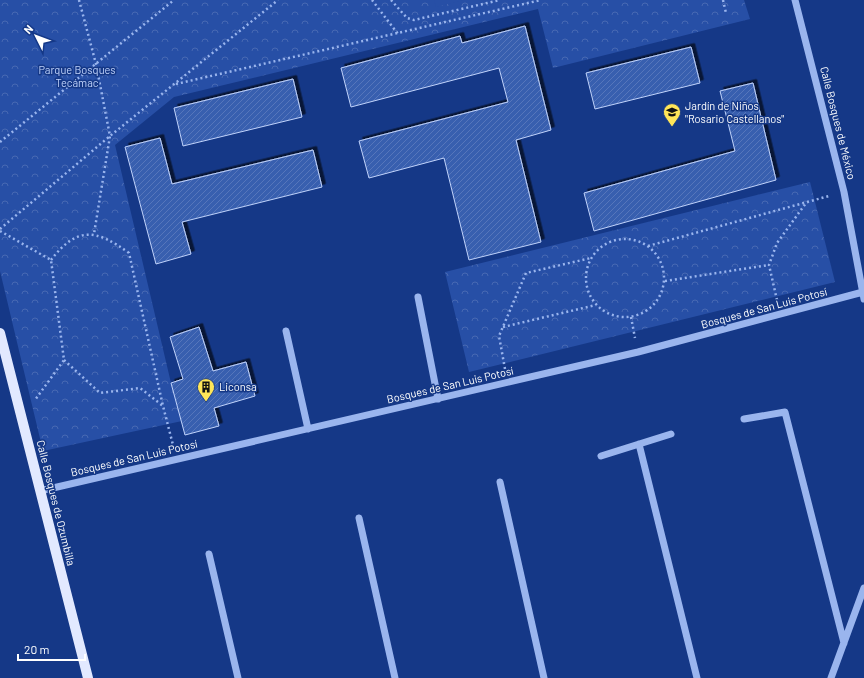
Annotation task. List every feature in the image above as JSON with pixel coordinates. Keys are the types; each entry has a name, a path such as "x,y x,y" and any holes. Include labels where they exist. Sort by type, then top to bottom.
{"main road":[{"name":"Calle Bosques de Ozumbilla","path":"0,333 88,678"}],"street":[{"name":"Calle Bosques de México","path":"795,0 844,192 864,296"},
{"name":"Bosques de San Luis Potosí","path":"40,491 638,352 864,296"},
{"path":"418,297 438,399"},
{"path":"286,331 308,429"},
{"path":"744,419 785,412 844,643"},
{"path":"601,456 671,434"},
{"path":"639,444 698,678"},
{"path":"500,482 544,678"},
{"path":"359,518 395,678"},
{"path":"209,554 238,678"},
{"path":"832,678 864,588"}],"path":[{"path":"79,0 96,64 110,136 94,234"},
{"path":"0,142 174,0"},
{"path":"51,260 0,230 110,136 278,0"},
{"path":"372,0 398,34"},
{"path":"391,0 407,18 414,20 500,0"},
{"path":"176,84 541,0"},
{"path":"723,0 726,13"},
{"path":"648,246 844,192"},
{"path":"780,316 769,265 777,243 806,203"},
{"path":"163,406 140,388 100,393 64,360 51,260 62,245 77,236 94,234 114,242 129,253 163,406 177,459"},
{"path":"623,238 636,240 648,246 658,256 663,267 664,280 661,294 654,305 643,313 630,317 618,317 606,313 596,305 589,294 586,282 586,270 591,258 599,248 610,241 623,238"},
{"path":"508,382 499,336 526,273 591,258"},
{"path":"664,280 769,265"},
{"path":"503,327 596,305"},
{"path":"630,317 638,352"},
{"path":"22,418 64,360"}],"green space":[{"name":"Parque Bosques Tecámac","path":"0,0 744,0 750,19 553,68 538,9 174,97 115,145 171,383 182,421 43,451 0,271"},
{"path":"434,0 464,0 436,7"},
{"path":"810,182 835,282 469,372 445,272"}],"building":[{"path":"525,26 551,130 516,140 541,242 469,260 444,158 369,178 359,141 508,102 499,68 351,107 341,68 460,36 462,43"},
{"path":"691,47 700,83 595,109 586,73"},
{"path":"293,79 302,117 183,146 174,108"},
{"path":"753,83 776,180 594,231 584,193 735,151 720,91"},
{"path":"160,138 172,184 313,150 322,187 182,222 191,254 156,264 125,147"},
{"name":"Liconsa","path":"199,327 213,371 246,362 255,396 214,408 219,426 185,435 171,383 183,379 170,337"}],"place":[{"name":"Jardín de Niños \"Rosario Castellanos\"","path":"672,127"},
{"name":"Liconsa","path":"206,402"}]}
